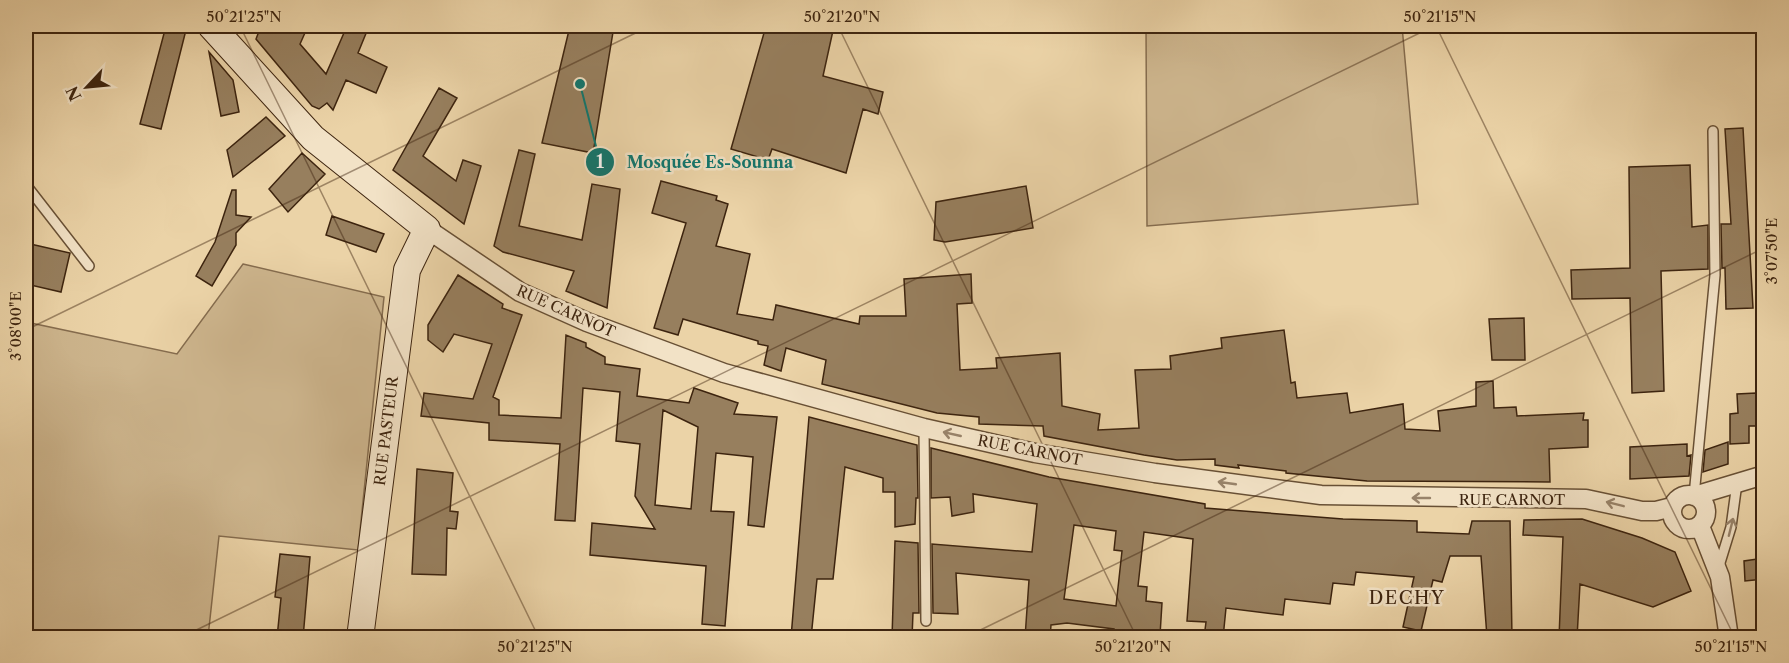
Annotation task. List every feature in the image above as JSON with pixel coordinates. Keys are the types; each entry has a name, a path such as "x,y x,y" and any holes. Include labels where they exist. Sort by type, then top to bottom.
{"street":[{"path":"211,26 313,138 427,229"},
{"name":"RUE CARNOT","path":"427,229 512,287 577,318 716,370 924,428 1035,453 1155,473 1321,495 1586,499 1642,511 1672,507"},
{"name":"RUE PASTEUR","path":"360,638 407,270 427,229"},
{"path":"1694,495 1706,507 1706,517 1700,526 1689,530 1679,527 1673,518 1672,507 1681,497 1764,475"},
{"path":"1700,526 1718,568 1729,638"}],"lane":[{"path":"1694,495 1715,275 1713,131"},
{"path":"26,185 89,266"},
{"path":"924,428 926,621"},
{"path":"1718,568 1731,527 1737,483"}],"shaded area":[{"path":"1146,26 1402,26 1418,204 1147,226"},
{"path":"243,264 384,297 358,550 219,536 208,637 26,637 26,322 177,354"}],"building":[{"path":"166,26 187,26 161,129 140,124"},
{"path":"261,26 308,26 300,44 326,74 347,26 369,26 358,53 387,67 376,93 346,80 333,110 327,103 319,109 312,106 256,39"},
{"path":"570,26 614,26 593,153 542,143"},
{"path":"766,26 834,26 823,76 883,92 878,114 863,109 846,173 772,149 768,160 731,149"},
{"path":"209,52 233,80 239,112 221,116"},
{"path":"439,88 457,98 423,156 456,181 463,160 481,166 464,224 393,170"},
{"path":"266,117 285,136 233,177 227,150"},
{"path":"1743,128 1753,308 1726,309 1721,224 1731,224 1725,129"},
{"path":"519,150 535,154 519,226 582,240 592,184 620,189 607,308 566,291 574,271 503,252 494,246"},
{"path":"302,153 325,174 288,212 269,189"},
{"path":"1690,165 1692,227 1708,225 1708,269 1661,271 1664,391 1632,393 1630,298 1572,299 1571,270 1630,268 1629,167"},
{"path":"661,181 717,196 716,200 728,204 716,246 750,254 737,314 773,320 776,305 859,324 860,316 906,316 904,279 971,274 972,303 957,304 960,370 997,368 996,358 1060,353 1062,406 1100,414 1098,430 1139,428 1135,370 1171,369 1170,356 1222,348 1221,338 1284,330 1291,383 1295,382 1297,398 1347,393 1350,413 1403,404 1405,429 1440,431 1438,411 1476,406 1476,382 1493,381 1494,408 1516,407 1517,416 1584,413 1583,420 1588,420 1588,447 1549,449 1550,482 1367,481 1286,473 1286,471 1238,465 1239,468 1215,465 1215,459 1177,460 1144,455 1044,436 1043,426 979,424 979,417 937,413 822,384 826,360 786,348 781,371 764,365 768,346 758,344 758,341 683,319 678,335 654,328 686,223 652,213"},
{"path":"1026,186 1033,228 945,242 934,240 936,202"},
{"path":"232,190 236,190 236,215 251,217 236,233 236,245 212,286 196,276 215,242"},
{"path":"332,216 384,234 376,252 326,235"},
{"path":"26,243 70,253 61,292 26,284"},
{"path":"458,275 503,304 502,308 522,315 493,397 499,400 499,415 561,418 566,335 586,343 586,347 605,357 605,364 640,369 637,396 689,403 694,388 738,403 734,414 777,417 764,527 748,525 753,457 716,453 711,511 734,512 725,626 702,624 706,566 590,555 592,523 655,529 635,496 640,444 616,441 620,392 583,388 575,521 555,520 560,444 489,440 489,423 421,416 424,393 473,399 492,344 454,334 443,352 428,340 428,325","holes":["663,410 698,427 691,509 655,505"]},
{"path":"1524,318 1525,360 1492,360 1489,319"},
{"path":"1756,393 1757,426 1749,426 1749,443 1730,444 1730,414 1738,413 1737,394"},
{"path":"809,417 917,445 918,498 916,498 915,524 895,527 895,492 883,492 883,478 845,467 833,579 817,579 811,638 791,638"},
{"path":"1728,442 1728,464 1703,472 1705,450"},
{"path":"1687,444 1687,456 1691,455 1689,476 1630,479 1630,447"},
{"path":"931,448 1049,477 1205,504 1205,508 1343,519 1417,521 1417,532 1469,534 1472,521 1510,521 1512,637 1487,637 1481,556 1450,556 1442,582 1433,580 1421,631 1403,627 1414,577 1356,572 1354,585 1333,583 1330,604 1285,599 1283,615 1226,608 1223,638 1204,638 1206,622 1187,621 1193,539 1144,532 1138,586 1147,587 1146,601 1162,603 1160,635 1113,638 1114,629 1067,623 1051,625 1050,638 1025,638 1029,580 956,573 958,614 933,613 932,544 1032,552 1037,504 973,494 974,512 952,516 950,497 931,498","holes":["1074,525 1116,531 1114,550 1122,551 1116,606 1064,599"]},
{"path":"417,469 453,473 450,511 458,512 456,529 447,528 446,575 412,574"},
{"path":"1582,519 1642,538 1675,552 1691,591 1653,607 1580,584 1577,638 1559,638 1563,537 1523,535 1524,520"},
{"path":"895,541 918,543 919,613 913,613 912,638 892,638"},
{"path":"280,554 310,557 303,638 277,638 281,598 275,597"},
{"path":"1764,558 1764,579 1745,581 1744,561"}],"place":[{"name":"Mosquée Es-Sounna","path":"580,84"}],"district":[{"name":"DECHY","path":"1407,598"}]}
